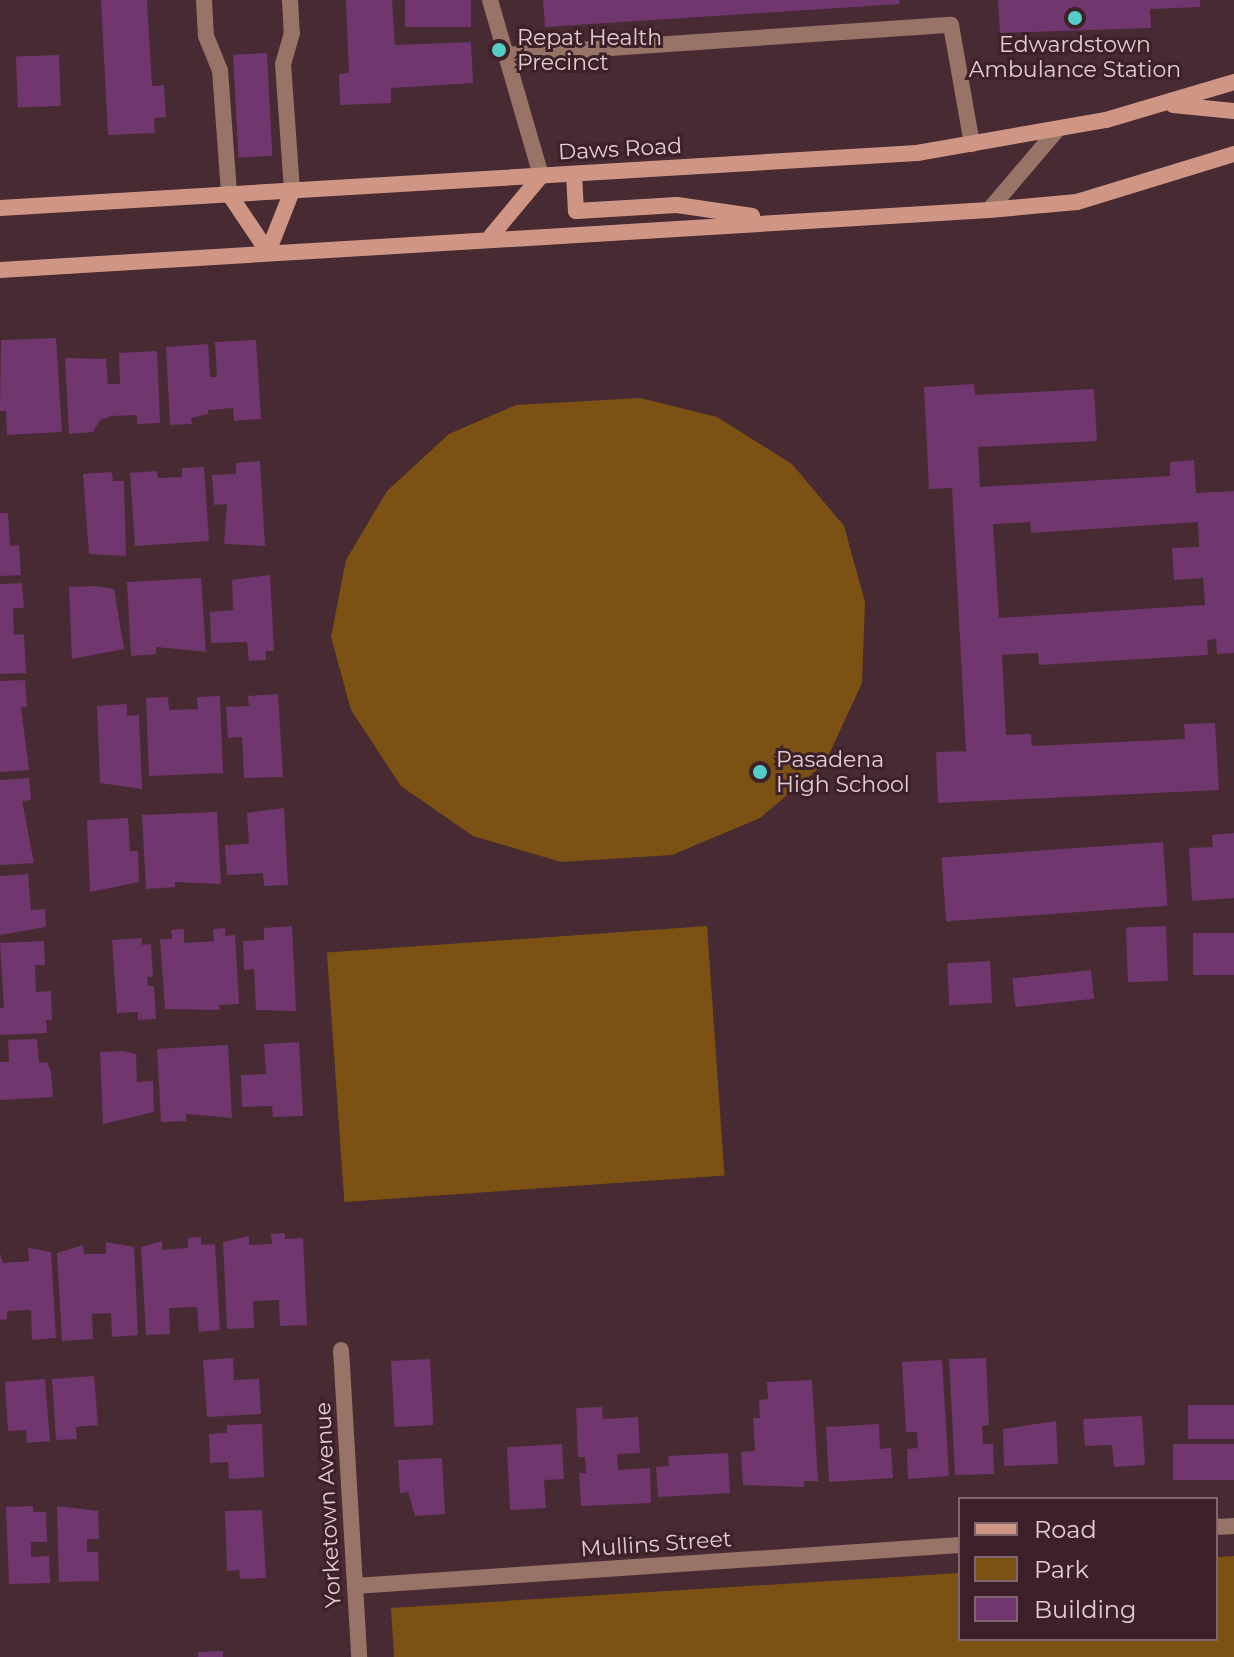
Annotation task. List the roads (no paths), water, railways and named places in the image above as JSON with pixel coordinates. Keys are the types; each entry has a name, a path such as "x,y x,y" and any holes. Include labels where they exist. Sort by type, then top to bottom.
{"main road":[{"name":"Daws Road","path":"0,208 893,155 1058,129 1167,104 1234,82"},
{"path":"1167,104 1234,111"},
{"path":"0,270 491,236 791,222 1077,202 1234,154"},
{"path":"574,174 576,211 677,205 791,222"},
{"path":"491,236 541,176"},
{"path":"268,252 292,191"},
{"path":"229,194 268,252"}],"street":[{"path":"204,0 206,36 220,70 229,194"},
{"path":"290,0 292,33 283,64 292,191"},
{"path":"490,0 541,176"},
{"path":"506,55 951,25 972,144"},
{"path":"989,210 1058,129"},
{"name":"Yorketown Avenue","path":"341,1350 359,1657"},
{"name":"Mullins Street","path":"355,1586 958,1545"}],"place":[{"name":"Edwardstown Ambulance Station","path":"1075,18"},
{"name":"Repat Health Precinct","path":"499,50"},
{"name":"Pasadena High School","path":"760,772"}]}
